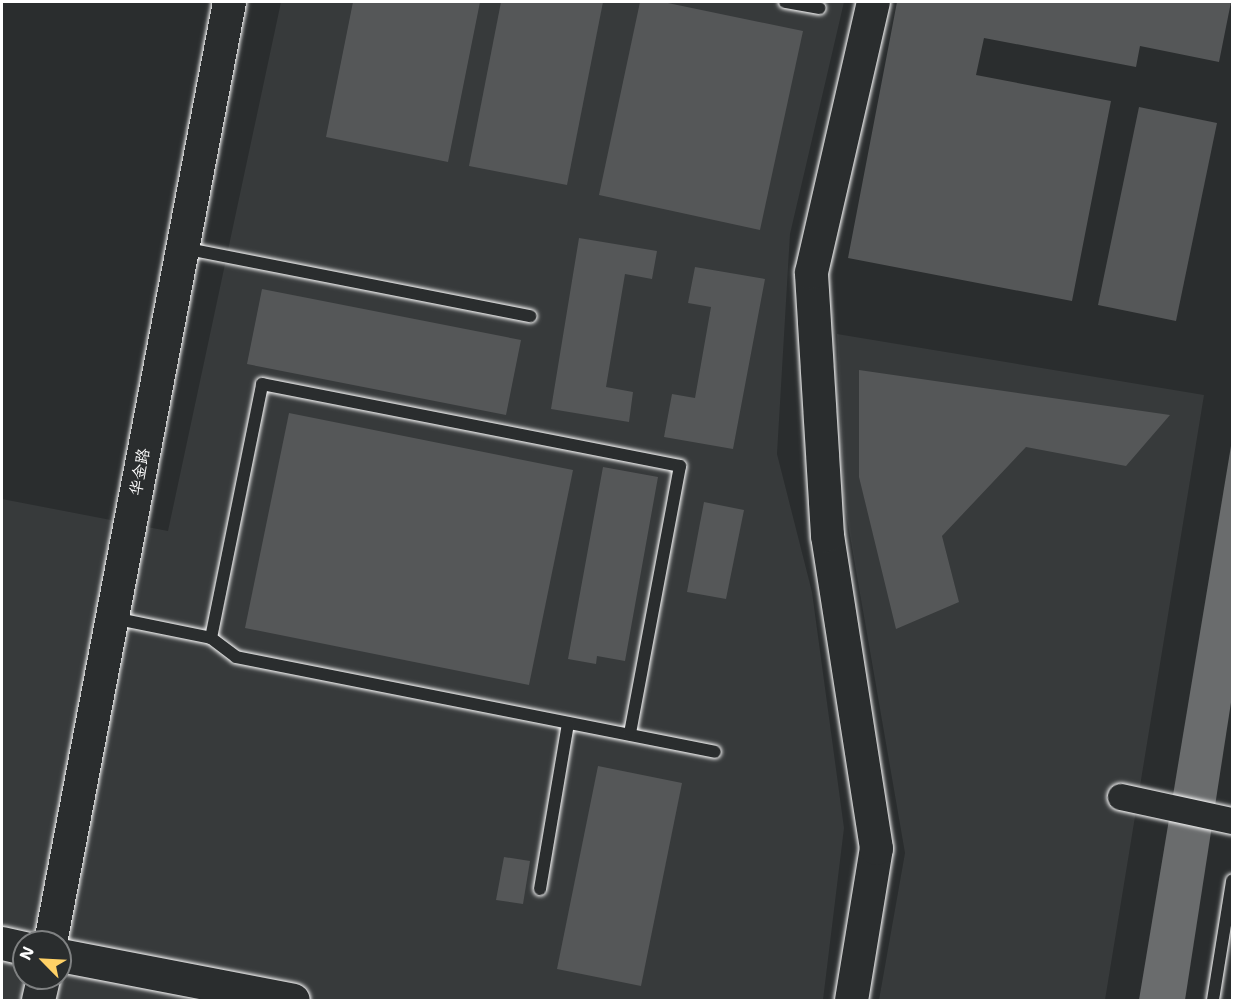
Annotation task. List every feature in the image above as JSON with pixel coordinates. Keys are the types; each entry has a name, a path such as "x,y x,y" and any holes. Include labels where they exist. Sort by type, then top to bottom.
{"street":[{"name":"华金路","path":"52,930 229,2"},
{"path":"851,1000 876,848 827,535 811,272 873,2"},
{"path":"1121,797 1229,820"},
{"path":"72,957 293,1000"}],"lane":[{"path":"785,2 819,8"},
{"path":"182,248 530,316"},
{"path":"212,638 262,384 680,466 630,734"},
{"path":"111,618 212,638 236,657 715,752"},
{"path":"540,889 568,723"},
{"path":"1213,1000 1233,881"}],"shaded area":[{"path":"281,2 844,2 790,234 777,454 812,592 844,828 823,1000 2,1000 2,499 168,531"},
{"path":"837,334 1204,395 1105,1000 879,1000 905,853 844,501"},
{"path":"1232,440 1232,696 1185,1000 1139,1000"}],"building":[{"path":"353,2 480,2 448,162 326,137"},
{"path":"501,2 603,2 567,185 469,166"},
{"path":"640,2 663,2 803,31 760,230 599,195"},
{"path":"897,2 1231,2 1219,62 1140,46 1136,67 984,38 976,75 1111,101 1072,301 848,258"},
{"path":"1139,107 1217,123 1176,321 1098,305"},
{"path":"579,238 657,251 652,279 625,274 606,387 633,392 629,422 551,409"},
{"path":"695,267 765,279 733,449 664,437 672,394 695,398 711,307 688,303"},
{"path":"262,289 521,340 506,415 247,364"},
{"path":"859,370 1170,415 1126,466 1026,447 942,536 959,602 896,629 859,477"},
{"path":"289,413 573,470 529,685 245,628"},
{"path":"603,467 658,477 625,661 597,656 596,664 568,659"},
{"path":"704,502 744,510 726,599 687,592"},
{"path":"598,766 682,783 641,986 557,969"},
{"path":"504,857 530,861 523,904 496,900"}]}
